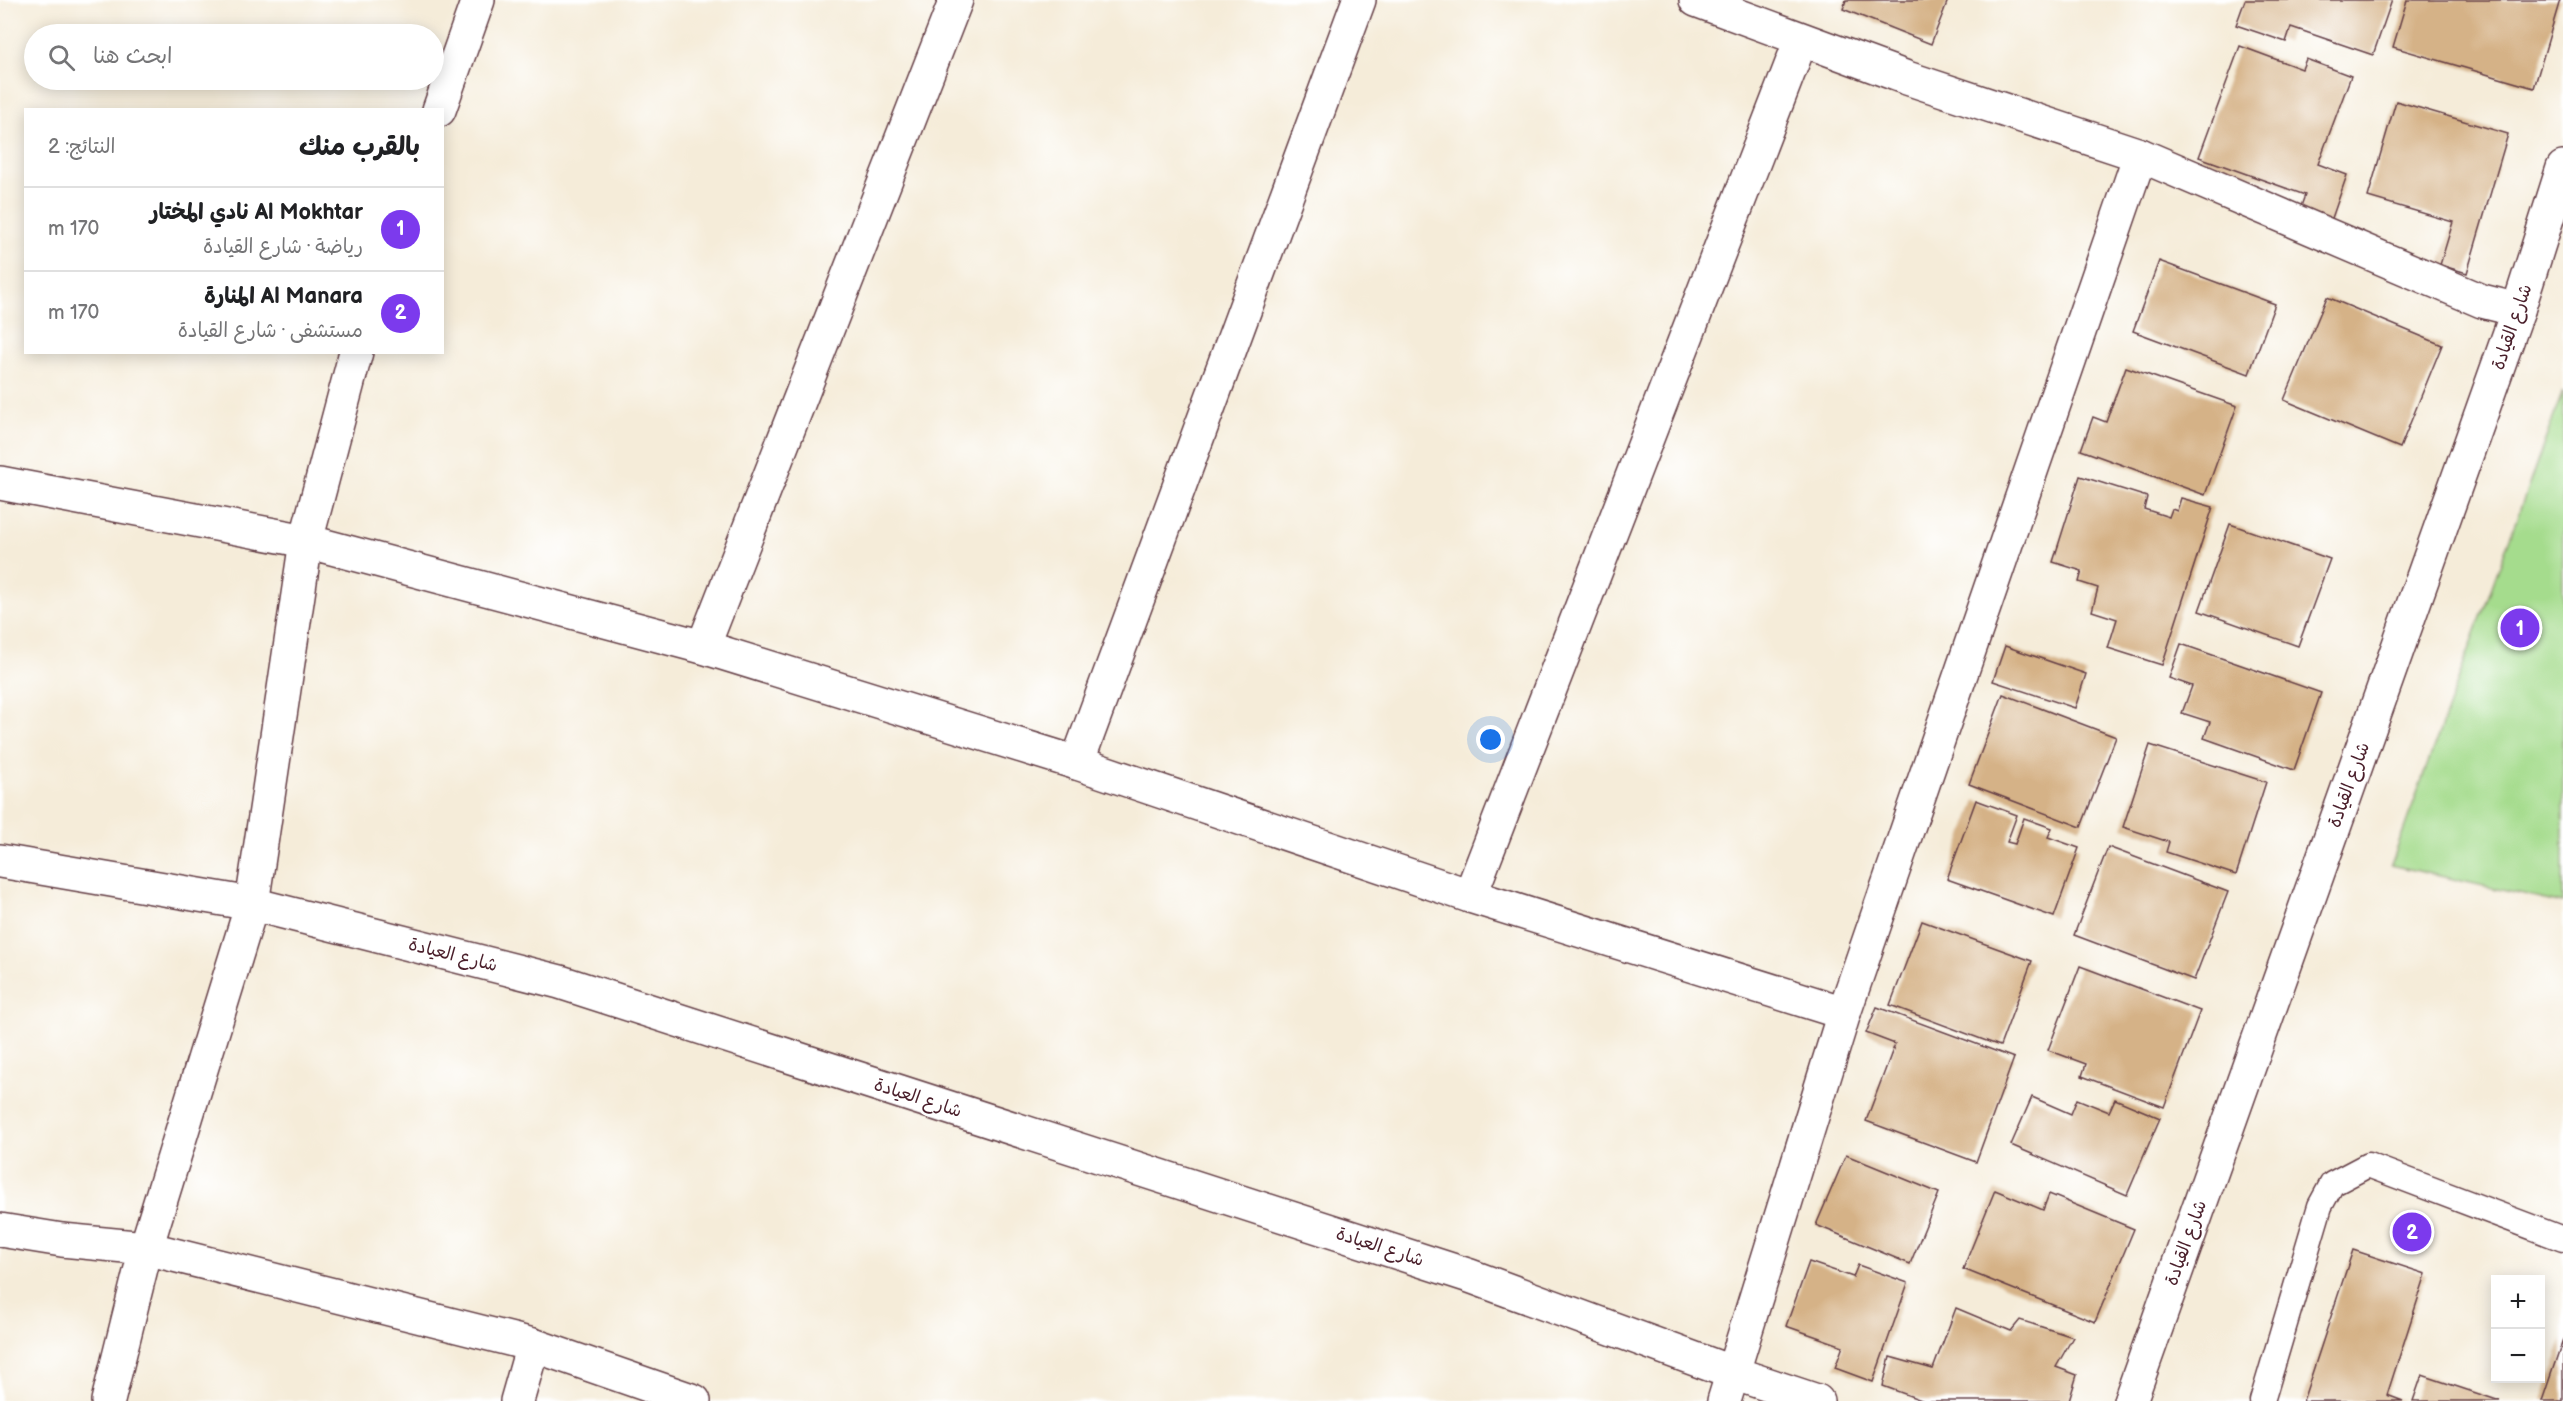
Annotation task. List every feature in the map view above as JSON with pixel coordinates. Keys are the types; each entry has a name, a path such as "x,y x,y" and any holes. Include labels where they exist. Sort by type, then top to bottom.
{"street":[{"path":"440,108 478,0"},
{"path":"703,647 956,0"},
{"path":"1077,763 1359,0"},
{"path":"1696,0 1907,78 2140,155 2482,301 2518,310"},
{"path":"1470,896 1801,40"},
{"path":"1728,1387 1844,1013 2140,155"},
{"name":"شارع القيادة","path":"2130,1401 2518,310 2563,168"},
{"path":"108,1401 146,1248 252,904 306,541 355,354"},
{"path":"0,483 306,541 703,647 1077,763 1470,896 1844,1013"},
{"name":"شارع العيادة","path":"0,861 252,904 571,986 1459,1272 1728,1387 1817,1401"},
{"path":"0,1230 62,1240 146,1248 532,1345 694,1401"},
{"path":"517,1401 532,1345"}],"lane":[{"path":"2262,1401 2320,1206 2332,1184 2368,1165 2563,1239"}],"green space":[{"path":"2563,391 2563,904 2391,865"}],"building":[{"path":"1846,0 1948,0 1931,44 1843,9"},
{"path":"2245,0 2392,0 2373,55 2291,27 2286,42 2236,25"},
{"path":"2407,0 2560,0 2534,88 2393,47"},
{"path":"2240,46 2302,69 2306,59 2351,76 2318,164 2347,175 2330,224 2299,212 2305,195 2199,157"},
{"path":"2396,101 2508,134 2467,273 2440,265 2453,222 2368,197"},
{"path":"2159,261 2275,304 2249,374 2133,331"},
{"path":"2327,297 2442,345 2400,448 2284,400"},
{"path":"2126,367 2237,406 2205,495 2081,450 2093,417 2106,422"},
{"path":"2080,476 2147,497 2144,509 2169,517 2172,509 2177,511 2181,498 2213,507 2162,665 2108,648 2117,619 2092,611 2098,588 2079,582 2082,571 2053,562"},
{"path":"2230,524 2330,559 2298,646 2199,611"},
{"path":"2181,644 2321,693 2294,770 2204,738 2210,722 2182,713 2192,686 2169,678"},
{"path":"2005,646 2086,674 2075,708 1993,681"},
{"path":"2003,694 2116,737 2081,827 1969,784"},
{"path":"2150,745 2266,782 2236,875 2166,852 2169,842 2123,827"},
{"path":"1976,800 2017,815 2007,842 2015,844 2024,818 2052,828 2048,837 2079,848 2054,917 1947,879"},
{"path":"2108,847 2228,892 2194,980 2074,935"},
{"path":"1922,921 2032,961 2000,1046 1890,1005"},
{"path":"2080,966 2200,1011 2164,1107 2082,1076 2086,1064 2048,1050"},
{"path":"1877,1007 2014,1058 1976,1162 1866,1121 1895,1044 1866,1033"},
{"path":"2032,1097 2071,1114 2077,1099 2109,1112 2115,1099 2160,1118 2127,1195 2011,1145"},
{"path":"1846,1155 1939,1193 1910,1264 1816,1225"},
{"path":"1995,1190 2043,1210 2049,1194 2134,1229 2095,1322 1963,1269"},
{"path":"2353,1250 2426,1274 2387,1395 2403,1401 2303,1401"},
{"path":"1809,1262 1853,1277 1858,1265 1908,1283 1873,1382 1835,1368 1843,1346 1786,1326"},
{"path":"1956,1308 2011,1331 2020,1320 2073,1337 2056,1367 2077,1375 2069,1401 1924,1401 1883,1386 1890,1357 1933,1369"},
{"path":"2563,1339 2563,1401 2542,1401"},
{"path":"2422,1375 2500,1401 2413,1401"}],"place":[{"name":"Al Mokhtar نادي المختار","path":"2520,628"},
{"name":"Al Manara المنارة","path":"2412,1232"}]}
